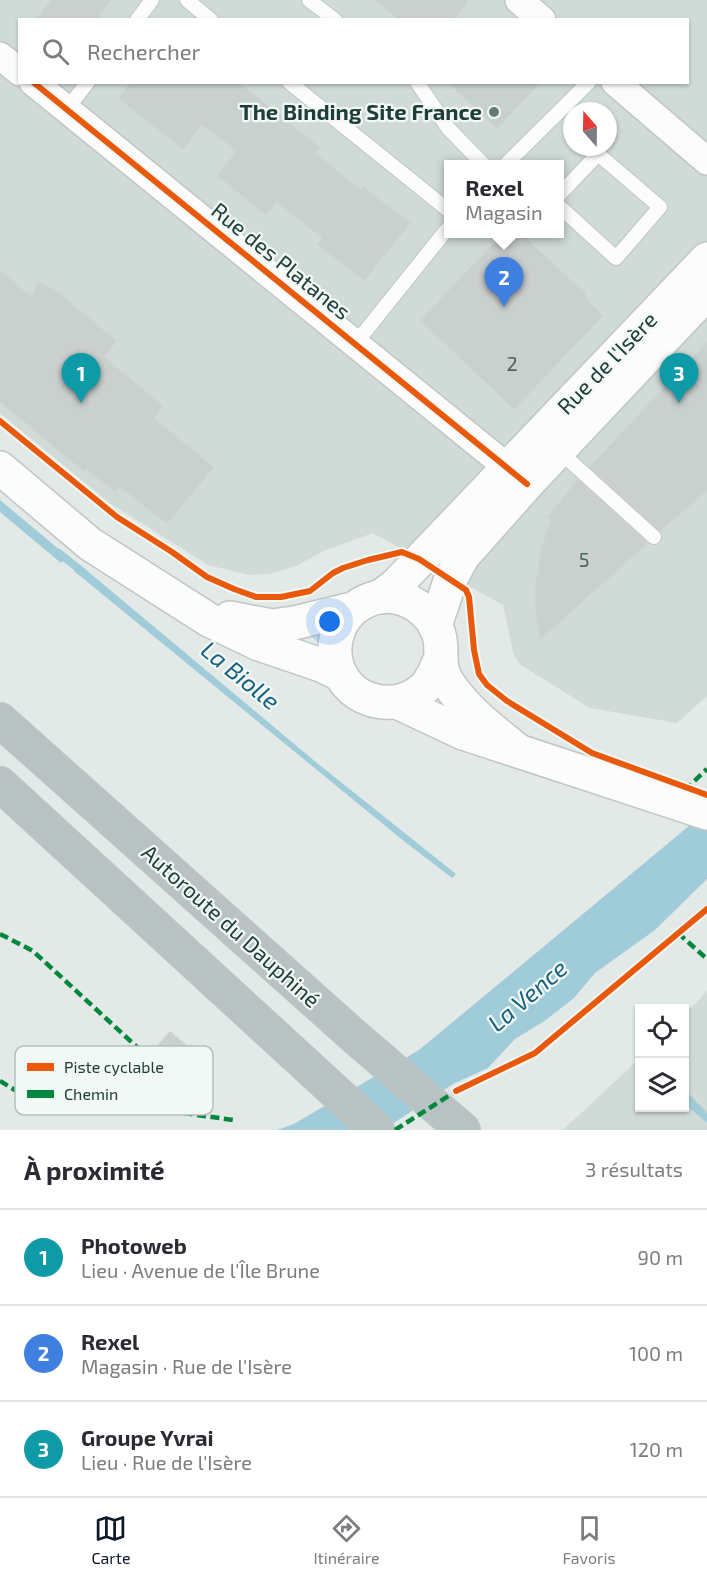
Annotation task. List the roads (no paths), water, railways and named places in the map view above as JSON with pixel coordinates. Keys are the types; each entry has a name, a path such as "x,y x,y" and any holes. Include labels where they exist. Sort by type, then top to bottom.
{"highway":[{"name":"Autoroute du Dauphiné","path":"0,720 455,1123"},
{"path":"0,784 310,1071 377,1130"}],"street":[{"path":"519,0 540,18"},
{"path":"0,56 18,70"},
{"name":"Rue des Platanes","path":"35,84 517,475"},
{"path":"617,84 707,161"},
{"name":"Rue de l'Isère","path":"549,442 707,259"},
{"name":"Rue de l'Isère","path":"366,603 397,584 517,475 707,293"},
{"path":"0,468 90,544 209,620 259,644 321,665 341,675"},
{"name":"Rue de l'Isère","path":"435,626 451,578 517,475"},
{"path":"177,600 223,616 272,626 294,623 397,597 412,602 426,612 440,637 440,662 447,681 471,712 516,749"},
{"path":"366,603 343,621 334,647 341,675 354,690 371,700 397,702 411,697 424,688 434,676 440,662"},
{"path":"397,702 463,733 701,811"}],"lane":[{"path":"138,18 152,0"},
{"path":"188,0 209,18"},
{"path":"309,0 332,18"},
{"path":"66,110 86,84"},
{"path":"291,84 444,207"},
{"path":"418,84 448,128 478,160"},
{"path":"514,160 587,84"},
{"path":"564,190 598,154 660,207 616,258 564,211"},
{"path":"355,344 444,233"},
{"path":"549,442 654,537"}],"water":[{"path":"0,500 67,556 61,563 0,512"},
{"path":"79,564 317,763 456,874 452,878 400,838 74,571"},
{"name":"La Vence","path":"707,811 707,879 655,930 595,973 574,998 546,1020 515,1039 488,1068 453,1084 383,1130 277,1130 294,1124 419,1050"},
{"path":"689,1094 707,1113 707,1123 689,1107"}],"waterway":[{"name":"La Biolle","path":"59,553 85,574"}],"place":[{"name":"The Binding Site France","path":"494,112"},
{"name":"Rexel","path":"504,307"},
{"name":"Photoweb","path":"81,403"},
{"name":"Groupe Yvrai","path":"679,403"}]}
